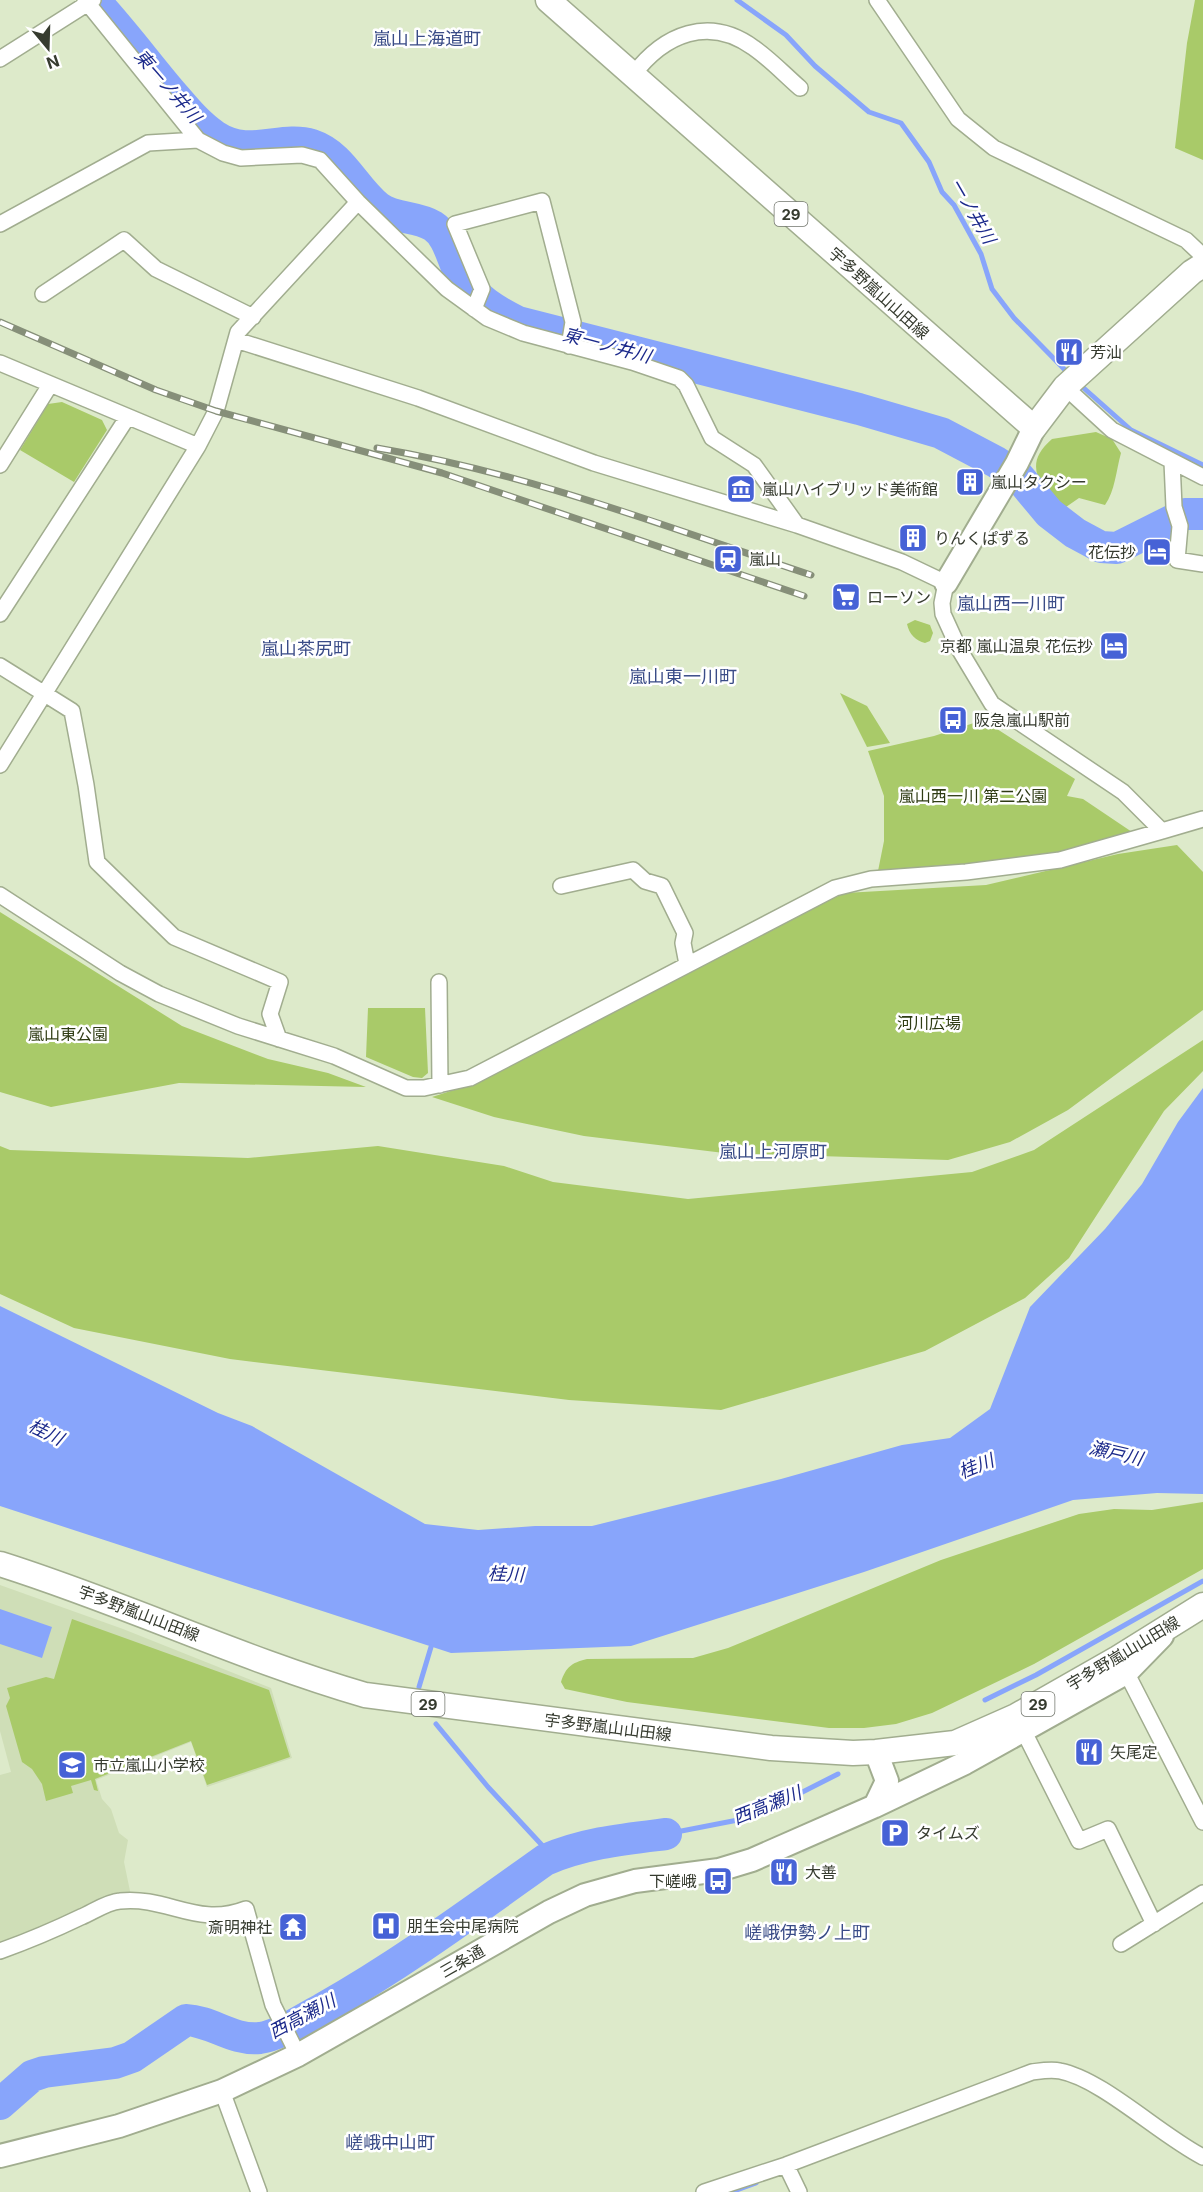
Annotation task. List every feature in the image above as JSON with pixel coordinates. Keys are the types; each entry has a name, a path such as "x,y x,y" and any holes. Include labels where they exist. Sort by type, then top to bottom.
{"main road":[{"name":"宇多野嵐山山田線","path":"548,0 1034,429"},
{"path":"946,583 1034,429 1071,382 1192,272 1203,265"},
{"name":"宇多野嵐山山田線","path":"0,1564 60,1583 316,1681 365,1695 771,1748 853,1754 955,1743 1020,1723 1122,1665 1178,1620 1203,1605"},
{"path":"875,1806 965,1763 1020,1723"},
{"path":"875,1806 947,1756 955,1743"},
{"path":"875,1806 888,1781 876,1752"},
{"name":"三条通","path":"0,2156 119,2126 222,2091 293,2047 585,1895 635,1881 718,1870 741,1863 875,1806"}],"street":[{"path":"877,0 958,119 994,148 1186,240 1203,256"},
{"path":"0,59 89,2 198,140 223,153 242,158 288,154 313,156 335,174 358,202 447,289 477,302 505,327 570,343 679,378 686,385 712,438 754,465 797,525"},
{"path":"633,75 665,44 687,32 727,33 754,47 800,88"},
{"path":"0,224 148,143 198,140"},
{"path":"477,302 455,224 542,201 573,322 570,343"},
{"path":"0,765 46,695 198,446 216,411 238,332 358,202"},
{"path":"44,294 124,240 156,269 253,317"},
{"path":"236,340 418,398 594,463 797,525 902,561 946,583 942,603 943,614 959,649 992,705 1123,792 1161,831"},
{"path":"0,363 126,418 198,446"},
{"path":"1071,382 1112,430 1203,477"},
{"path":"0,465 50,385"},
{"path":"0,614 126,418"},
{"path":"1172,462 1174,507 1180,526 1177,560 1203,564"},
{"path":"0,666 72,711 97,862 174,936 280,982 270,1014 279,1039"},
{"path":"0,895 120,973 159,994 197,1011 334,1056 406,1088 440,1085 470,1078 528,1050 687,964 835,888 853,882 966,872 1060,860 1203,819"},
{"path":"561,886 633,870 645,881 662,886 685,933 682,944 687,964"},
{"path":"439,982 440,1085"},
{"path":"1122,1665 1203,1821"},
{"path":"1020,1723 1079,1841 1108,1829 1154,1924"},
{"path":"1121,1944 1203,1893"},
{"path":"0,1951 33,1939 117,1901 166,1904 193,1914 226,1917 246,1909 280,2023 293,2047"},
{"path":"704,2192 786,2165 1032,2072 1059,2070 1089,2082 1177,2144 1203,2157"},
{"path":"222,2091 259,2192"},
{"path":"786,2165 799,2192"}],"shaded area":[{"name":"市立嵐山小学校","path":"0,1585 123,1629 271,1688 292,1758 207,1787 191,1742 96,1780 102,1799 111,1809 119,1833 128,1840 124,1862 131,1896 116,1899 0,1943 0,1775 11,1772 0,1731"}],"green space":[{"path":"1195,0 1203,0 1203,160 1175,148 1187,43"},
{"path":"62,402 102,420 107,430 74,482 20,450 48,404"},
{"path":"1096,432 1112,439 1121,453 1113,487 1105,505 1079,498 1066,507 1055,504 1039,480 1036,464 1038,456 1052,439"},
{"path":"915,620 930,625 933,633 930,641 922,642 911,634 907,624"},
{"path":"840,693 867,706 890,743 867,747"},
{"name":"嵐山西一川 第二公園","path":"983,720 1075,779 1067,796 1083,799 1132,832 1065,853 877,876 884,841 884,796 868,751 934,736"},
{"name":"河川広場","path":"1177,845 1203,872 1203,1010 1068,1110 1010,1142 948,1160 724,1153 584,1136 494,1117 432,1097 463,1087 553,1044 800,913 845,893 986,885 1118,854"},
{"name":"嵐山東公園","path":"0,912 182,1026 268,1059 328,1073 366,1087 179,1083 51,1107 0,1092"},
{"path":"368,1008 425,1008 428,1073 422,1078 413,1077 366,1057"},
{"path":"1203,1040 1203,1071 1164,1111 1069,1258 1025,1298 925,1351 721,1410 569,1400 230,1359 74,1328 0,1294 0,1146 10,1150 248,1158 378,1146 504,1166 553,1182 688,1199 972,1172 1034,1150"},
{"path":"1203,1502 1203,1569 1034,1664 932,1713 896,1724 864,1728 829,1728 627,1702 565,1689 561,1682 570,1666 587,1659 693,1658 728,1648 941,1560 1079,1514 1114,1509 1152,1510"},
{"path":"72,1619 269,1690 290,1757 207,1785 191,1741 95,1779 98,1791 94,1790 91,1780 71,1786 73,1793 46,1801 42,1784 32,1769 22,1762 6,1706 10,1698 7,1688 46,1677 54,1679"}],"water":[{"path":"1203,1088 1203,1494 1157,1493 1073,1500 864,1572 631,1646 451,1653 0,1506 0,1306 218,1413 252,1426 425,1524 478,1530 535,1526 592,1526 781,1479 902,1445 950,1438 990,1409 1030,1307 1105,1229 1142,1184 1178,1122"},
{"path":"0,1609 52,1627 42,1658 0,1644"}],"waterway":[{"name":"東一ノ井川","path":"94,0 185,109 208,131 228,143 240,146 300,143 312,145 332,156 378,207 391,214 420,220 439,231 459,271 473,292 494,309 518,322 859,409 941,433 1019,477 1049,513 1075,533 1101,547 1117,548 1185,514 1203,514"},
{"name":"一ノ井川","path":"737,0 786,35 815,66 869,112 901,123 929,162 942,192 954,205 981,254 992,289 1014,318 1069,374"},
{"name":"一ノ井川","path":"1078,383 1131,430 1203,465"},
{"name":"西高瀬川","path":"985,1700 1036,1675 1203,1581"},
{"name":"西高瀬川","path":"419,1687 431,1647"},
{"name":"西高瀬川","path":"436,1724 488,1787 553,1857"},
{"name":"西高瀬川","path":"666,1834 743,1819 767,1810 838,1774"},
{"name":"西高瀬川","path":"0,2104 32,2076 44,2072 115,2063 132,2057 186,2020 205,2024 240,2037 260,2038 276,2033 322,2009 379,1974 545,1860 590,1846 666,1834"},
{"path":"731,2192 756,2183"}],"railway":[{"path":"0,322 156,390 216,411 442,473 804,596"},
{"path":"377,448 433,459 542,487 650,520 811,575"}],"place":[{"name":"芳汕","path":"1069,352"},
{"name":"嵐山タクシー","path":"970,482"},
{"name":"嵐山ハイブリッド美術館","path":"741,489"},
{"name":"りんくぱずる","path":"913,538"},
{"name":"花伝抄","path":"1157,552"},
{"name":"嵐山","path":"728,559"},
{"name":"ローソン","path":"846,597"},
{"name":"京都 嵐山温泉 花伝抄","path":"1114,646"},
{"name":"阪急嵐山駅前","path":"953,720"},
{"name":"矢尾定","path":"1089,1752"},
{"name":"市立嵐山小学校","path":"72,1765"},
{"name":"タイムズ","path":"895,1833"},
{"name":"大善","path":"784,1872"},
{"name":"下嵯峨","path":"718,1881"},
{"name":"朋生会中尾病院","path":"386,1926"},
{"name":"斎明神社","path":"293,1927"}],"district":[{"name":"嵐山上海道町","path":"427,38"},
{"name":"嵐山西一川町","path":"1011,603"},
{"name":"嵐山茶尻町","path":"306,648"},
{"name":"嵐山東一川町","path":"683,676"},
{"name":"嵐山上河原町","path":"773,1151"},
{"name":"嵯峨伊勢ノ上町","path":"807,1932"},
{"name":"嵯峨中山町","path":"390,2142"}],"water label":[{"name":"桂川","path":"46,1432"},
{"name":"瀬戸川","path":"1116,1453"},
{"name":"桂川","path":"976,1466"},
{"name":"桂川","path":"506,1574"}]}
